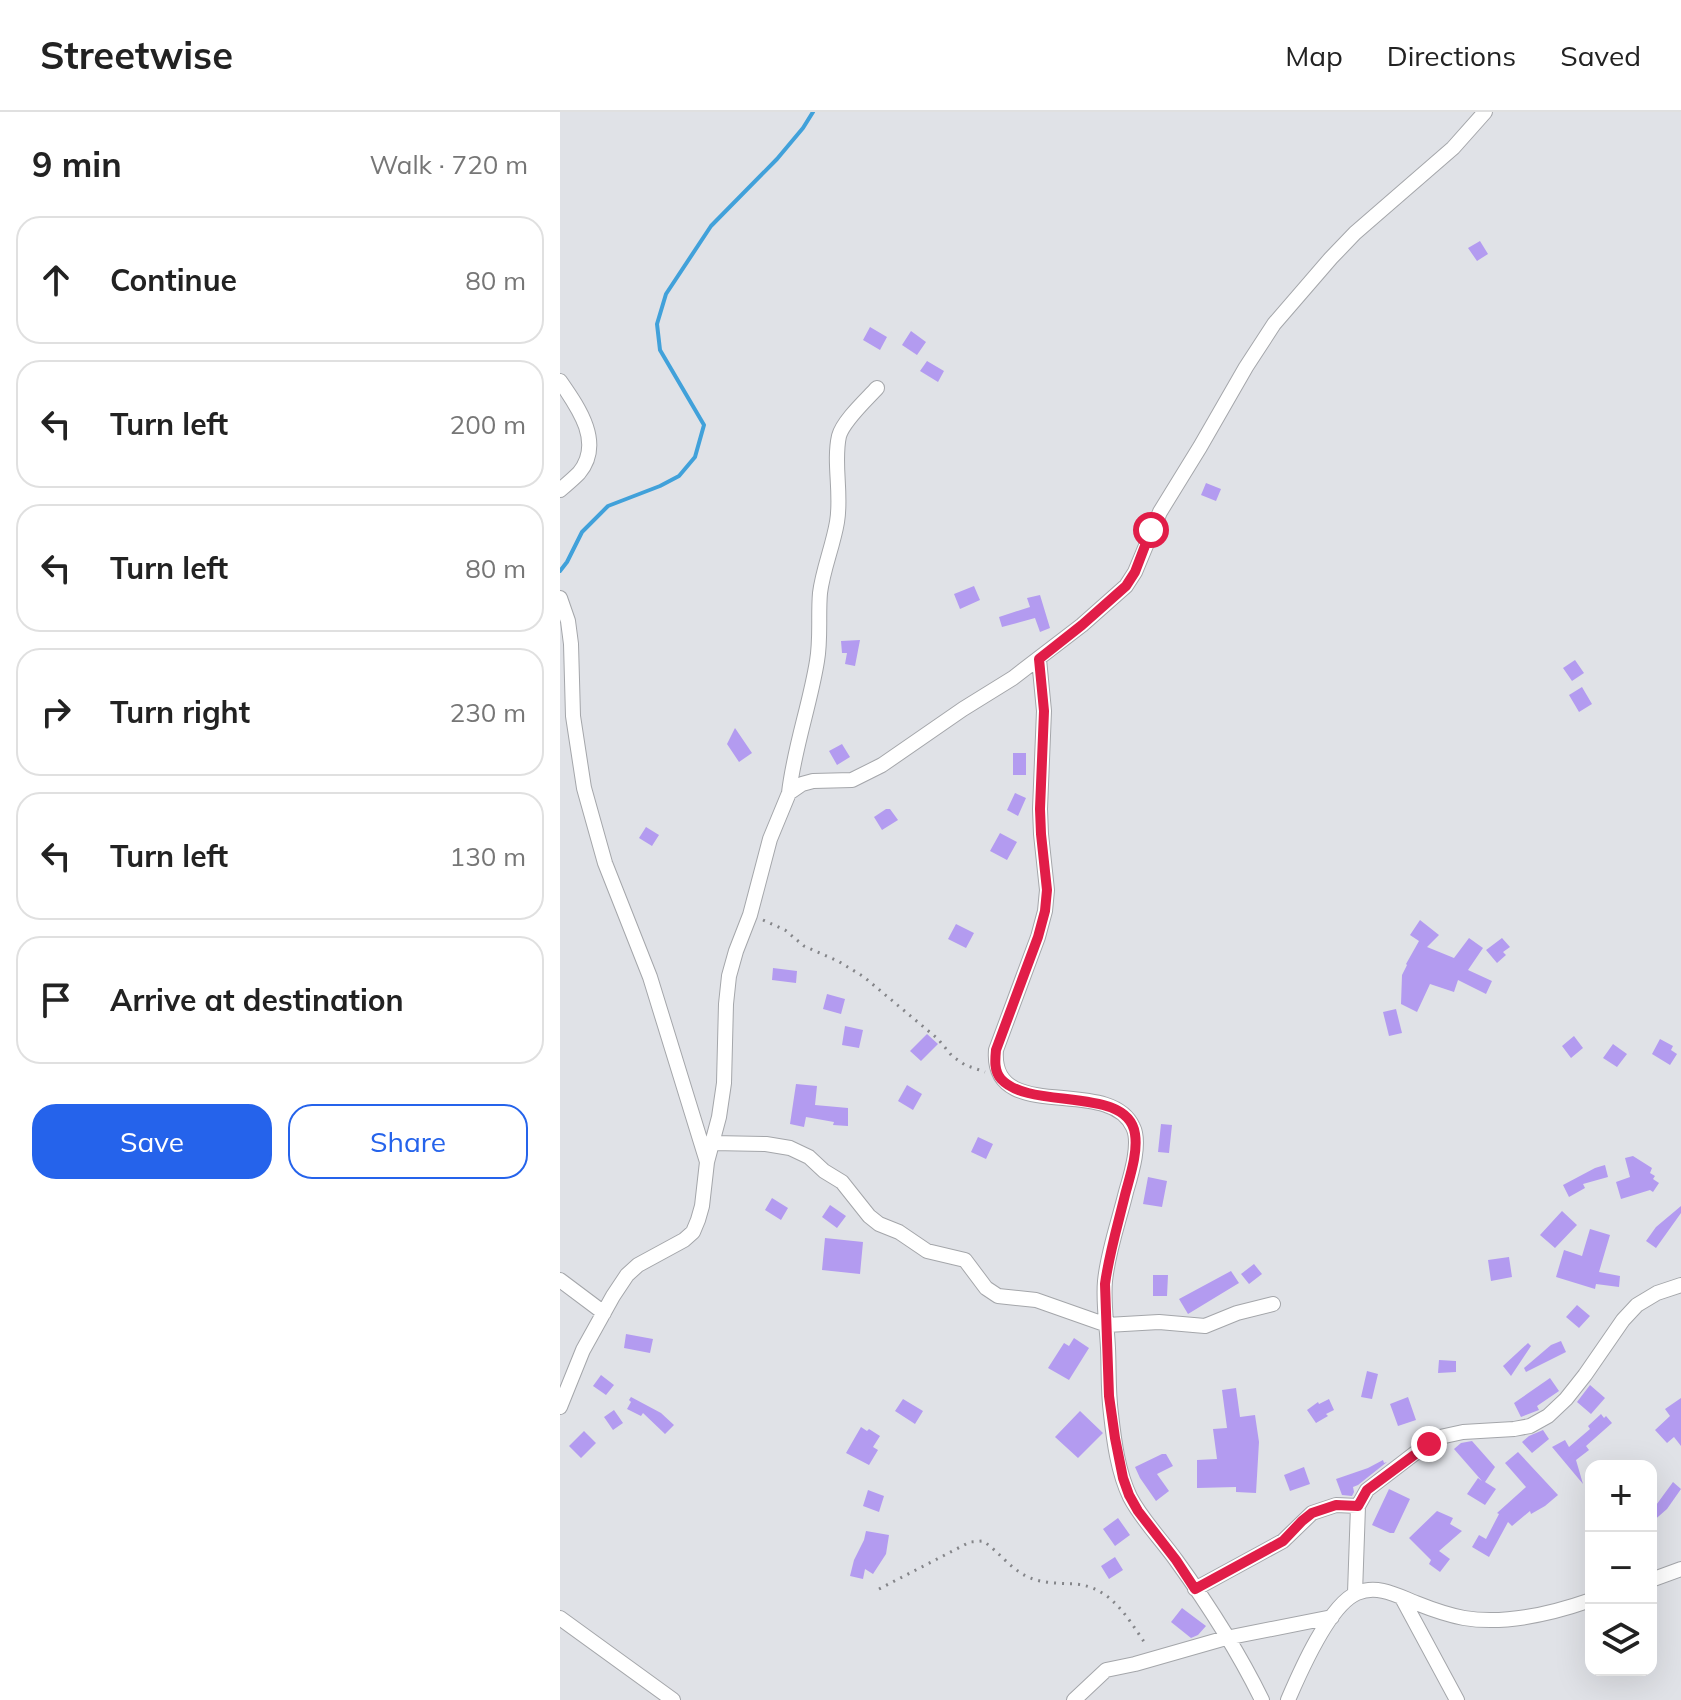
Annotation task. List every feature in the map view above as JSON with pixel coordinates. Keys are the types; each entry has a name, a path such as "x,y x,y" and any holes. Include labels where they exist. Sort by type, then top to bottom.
{"street":[{"path":"789,793 813,781 852,780 865,775 1013,678 1082,625 1126,586 1160,512 1274,324 1355,233 1453,148 1485,112"},
{"path":"560,381 588,430 590,451 581,471 560,490"},
{"path":"560,1407 583,1350 627,1275 693,1232 702,1206 707,1162 724,1083 727,989 770,839 789,793 817,661 821,591 837,523 840,433 877,388"},
{"path":"561,599 571,644 573,716 584,788 605,863 650,977 707,1162"},
{"path":"1039,659 1044,711 1040,809 1047,890 1045,911 996,1050 995,1064 1000,1078 1013,1088 1032,1095 1103,1105 1129,1119 1135,1130 1136,1143 1130,1175 1105,1284 1111,1415 1123,1478 1138,1511 1176,1560 1249,1674 1262,1700"},
{"path":"713,1143 766,1144 790,1148 809,1157 842,1182 861,1208 879,1224 899,1232 927,1251 965,1260 986,1288 1004,1298 1036,1300 1107,1325 1159,1322 1205,1326 1237,1313 1273,1304"},
{"path":"560,1280 604,1313"},
{"path":"1355,1593 1358,1506 1367,1490 1440,1437 1452,1433 1530,1426 1548,1416 1566,1399 1637,1305 1657,1293 1681,1285"},
{"path":"1195,1589 1283,1541 1312,1513 1336,1505 1358,1506"},
{"path":"1657,1578 1681,1569"},
{"path":"1288,1700 1306,1660 1332,1617 1355,1593 1367,1589 1379,1589 1462,1618 1486,1620 1550,1613 1585,1602"},
{"path":"1402,1598 1457,1700"},
{"path":"1074,1700 1106,1670 1226,1638 1332,1617"},
{"path":"560,1618 673,1700"}],"path":[{"path":"750,915 785,930 804,946 864,977 938,1039 952,1056 965,1065 1000,1078"},
{"path":"879,1589 970,1542 983,1541 1027,1577 1082,1585 1105,1594 1115,1602 1156,1658"}],"building":[{"path":"1480,241 1488,254 1477,261 1468,248"},
{"path":"870,327 887,337 880,350 863,340"},
{"path":"911,331 926,342 917,355 902,345"},
{"path":"927,361 944,371 938,382 920,371"},
{"path":"1206,483 1221,489 1216,501 1201,495"},
{"path":"974,586 980,600 960,609 954,594"},
{"path":"1040,595 1050,628 1040,632 1035,618 1002,627 999,617 1030,607 1027,598"},
{"path":"860,640 855,666 845,664 847,653 842,653 841,641"},
{"path":"1575,660 1584,673 1572,681 1563,668"},
{"path":"1582,687 1592,704 1579,712 1569,695"},
{"path":"735,728 752,753 739,762 727,744"},
{"path":"842,744 850,757 837,765 829,751"},
{"path":"1013,753 1026,753 1026,775 1013,775"},
{"path":"1015,793 1026,798 1018,816 1007,810"},
{"path":"890,809 898,820 882,830 874,817"},
{"path":"646,827 659,835 652,846 639,838"},
{"path":"1000,833 1017,842 1007,860 990,851"},
{"path":"1420,920 1439,935 1427,947 1454,958 1469,938 1483,948 1468,970 1492,981 1486,994 1458,980 1454,992 1430,984 1417,1012 1401,1004 1402,975 1419,941 1410,935"},
{"path":"956,924 974,933 966,948 948,939"},
{"path":"1502,938 1510,947 1497,963 1486,950"},
{"path":"773,968 797,971 796,983 772,980"},
{"path":"827,994 845,999 841,1014 823,1009"},
{"path":"1396,1009 1402,1033 1389,1036 1383,1012"},
{"path":"845,1026 863,1030 859,1048 842,1045"},
{"path":"927,1034 938,1044 921,1061 910,1051"},
{"path":"1574,1036 1583,1048 1571,1058 1562,1046"},
{"path":"1660,1039 1673,1046 1671,1050 1677,1054 1670,1065 1652,1054"},
{"path":"1613,1044 1627,1054 1617,1067 1603,1058"},
{"path":"796,1084 817,1086 815,1105 848,1108 848,1126 806,1117 804,1127 790,1124"},
{"path":"907,1085 922,1094 913,1110 898,1101"},
{"path":"1161,1124 1172,1125 1169,1153 1158,1152"},
{"path":"978,1137 993,1144 986,1159 971,1152"},
{"path":"1633,1156 1652,1168 1650,1173 1659,1183 1653,1192 1650,1190 1621,1199 1616,1182 1630,1177 1625,1158"},
{"path":"1605,1165 1608,1177 1583,1184 1585,1188 1569,1197 1563,1185"},
{"path":"1148,1177 1167,1181 1162,1207 1143,1204"},
{"path":"772,1198 788,1208 781,1220 765,1210"},
{"path":"830,1205 846,1216 837,1228 822,1217"},
{"path":"1681,1206 1681,1213 1656,1248 1646,1241 1656,1227"},
{"path":"1562,1211 1577,1225 1555,1248 1540,1235"},
{"path":"1590,1229 1610,1235 1599,1272 1620,1276 1619,1287 1596,1284 1595,1289 1556,1277 1564,1250 1582,1256"},
{"path":"825,1238 863,1242 860,1274 822,1270"},
{"path":"1509,1257 1512,1277 1491,1281 1488,1260"},
{"path":"1254,1264 1262,1274 1249,1284 1241,1274"},
{"path":"1231,1271 1239,1283 1188,1314 1179,1299"},
{"path":"1153,1275 1168,1275 1167,1296 1153,1296"},
{"path":"1577,1305 1590,1316 1579,1328 1566,1317"},
{"path":"626,1334 653,1339 650,1353 624,1348"},
{"path":"1074,1338 1089,1348 1069,1380 1048,1368 1064,1343 1069,1346"},
{"path":"1561,1341 1566,1352 1526,1372 1524,1368 1551,1345"},
{"path":"1528,1343 1531,1346 1511,1376 1503,1366"},
{"path":"1439,1360 1456,1361 1456,1372 1438,1373"},
{"path":"1367,1371 1378,1374 1372,1399 1361,1397"},
{"path":"601,1375 614,1385 606,1395 593,1386"},
{"path":"1550,1378 1559,1391 1537,1406 1539,1410 1521,1417 1514,1403"},
{"path":"1590,1385 1605,1398 1591,1414 1577,1402"},
{"path":"1236,1388 1240,1417 1255,1415 1259,1442 1256,1493 1236,1492 1236,1487 1197,1488 1197,1460 1217,1459 1213,1429 1227,1428 1222,1390"},
{"path":"631,1397 661,1413 674,1425 665,1434 643,1413 641,1416 627,1409"},
{"path":"1408,1397 1416,1420 1398,1426 1390,1404"},
{"path":"1681,1398 1681,1446 1674,1437 1667,1443 1655,1430 1670,1416 1665,1409"},
{"path":"903,1399 923,1411 915,1424 895,1411"},
{"path":"1329,1399 1334,1410 1316,1423 1307,1410"},
{"path":"614,1410 623,1423 613,1430 604,1417"},
{"path":"1080,1411 1103,1433 1078,1458 1055,1437"},
{"path":"1601,1414 1612,1423 1586,1446 1589,1450 1576,1460 1583,1484 1552,1447 1565,1440 1569,1447 1590,1429 1588,1426"},
{"path":"861,1427 880,1436 873,1447 878,1450 869,1465 846,1453"},
{"path":"1543,1430 1549,1439 1532,1453 1522,1442"},
{"path":"584,1431 596,1443 581,1458 569,1446"},
{"path":"1472,1441 1495,1467 1485,1482 1496,1489 1485,1505 1467,1494 1478,1478 1482,1481 1454,1449 1461,1443"},
{"path":"1518,1452 1558,1495 1512,1526 1508,1522 1489,1557 1472,1547 1479,1535 1486,1539 1497,1513 1526,1487 1505,1463"},
{"path":"1166,1454 1173,1466 1157,1474 1169,1491 1156,1501 1135,1467"},
{"path":"1383,1460 1387,1462 1353,1487 1352,1496 1342,1495 1336,1479"},
{"path":"1304,1467 1310,1484 1290,1491 1284,1475"},
{"path":"1673,1482 1681,1489 1657,1518 1657,1504"},
{"path":"1389,1489 1410,1499 1394,1533 1372,1525"},
{"path":"868,1490 884,1496 879,1512 863,1506"},
{"path":"1437,1511 1453,1518 1450,1524 1462,1531 1439,1551 1450,1559 1440,1572 1429,1564 1431,1560 1409,1538"},
{"path":"1118,1518 1130,1535 1115,1546 1103,1529"},
{"path":"866,1531 889,1535 886,1554 873,1574 865,1569 863,1579 850,1576"},
{"path":"1115,1557 1123,1570 1109,1579 1101,1566"},
{"path":"1182,1608 1206,1626 1198,1635 1191,1638 1171,1622"}],"waterway":[{"path":"560,571 582,532 608,506 679,476 695,457 704,425 660,350 657,324 666,294 711,226 777,159 813,112"}],"route":[{"path":"1151,530 1135,572 1126,586 1039,659 1044,711 1040,809 1047,890 1045,911 996,1050 995,1064 1000,1078 1013,1088 1032,1095 1103,1105 1129,1119 1135,1130 1136,1143 1130,1175 1105,1284 1111,1415 1129,1495 1195,1589 1283,1541 1312,1513 1336,1505 1358,1506 1367,1490 1429,1444"}]}
